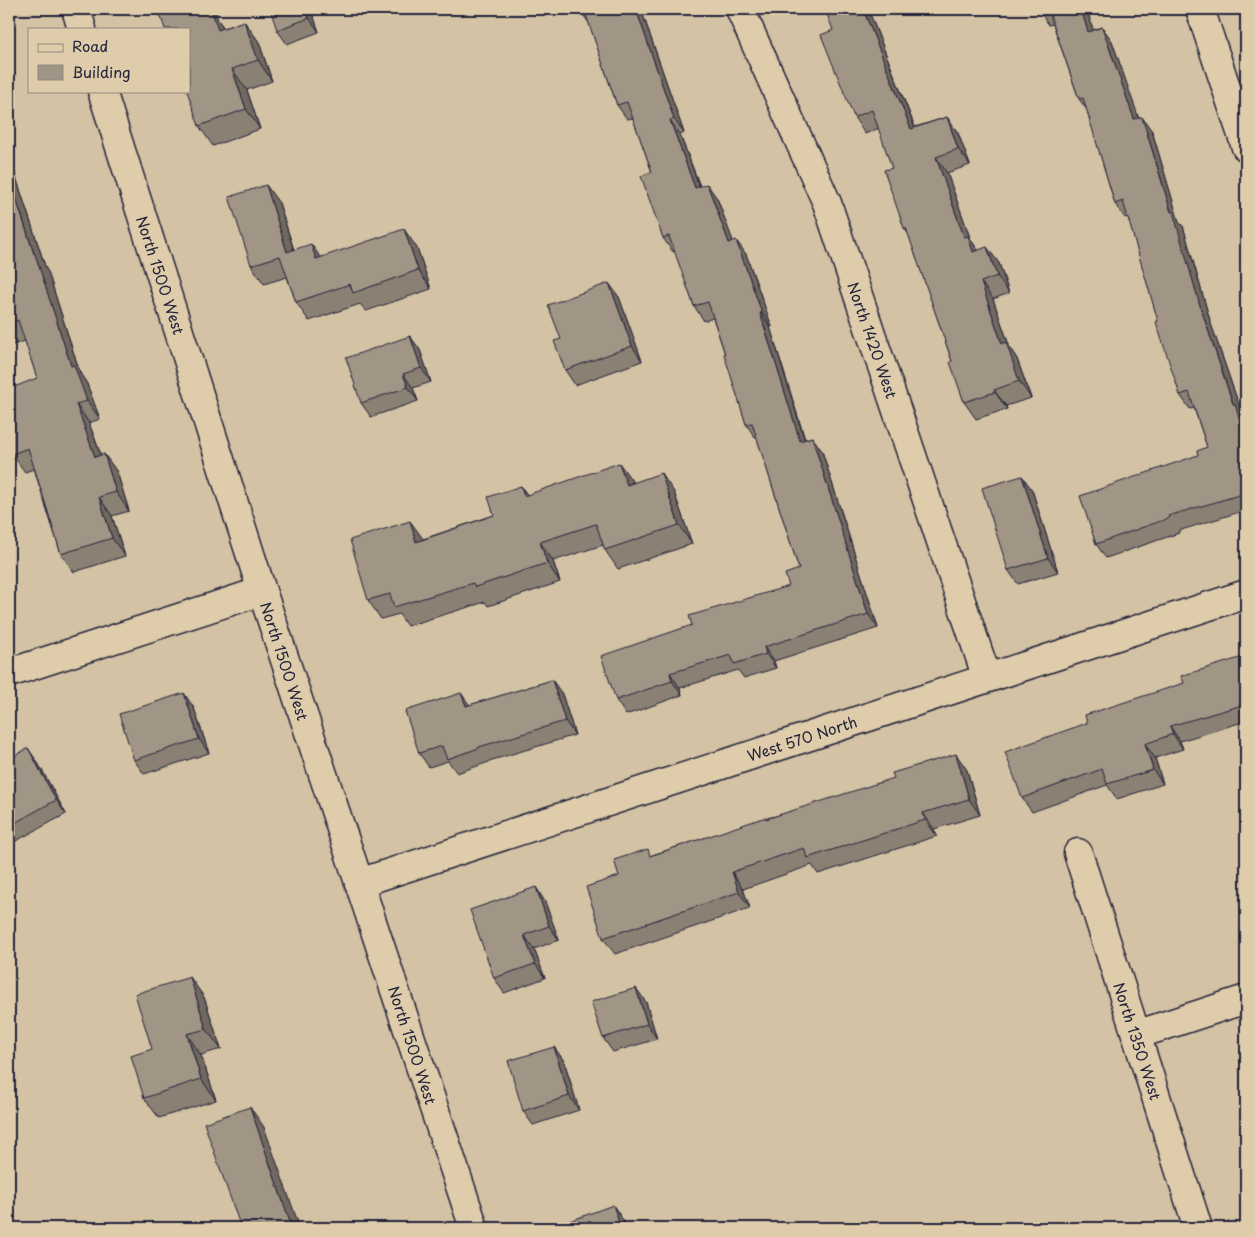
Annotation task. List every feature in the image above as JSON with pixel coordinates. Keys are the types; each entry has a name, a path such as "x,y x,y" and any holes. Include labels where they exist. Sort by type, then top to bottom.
{"street":[{"path":"76,9 82,28"},
{"name":"North 1420 West","path":"740,9 827,203 987,678"},
{"path":"1200,9 1246,147"},
{"name":"North 1500 West","path":"102,92 262,592 474,1228"},
{"path":"9,673 262,592"},
{"name":"West 570 North","path":"358,882 1246,594"},
{"name":"North 1350 West","path":"1078,853 1198,1228"},
{"path":"1136,1035 1246,999"}],"building":[{"path":"158,9 211,9 218,30 244,21 258,60 232,69 246,109 199,126 187,92 190,92 190,28 165,28"},
{"path":"270,9 306,9 309,18 277,30"},
{"path":"581,9 636,9 674,119 670,120 695,188 707,184 729,243 736,240 762,313 760,313 800,441 812,437 868,614 764,647 766,654 734,664 731,655 670,673 672,681 616,700 601,656 692,625 689,616 789,586 785,574 799,569 752,423 746,424 708,302 694,306 669,236 663,238 641,176 652,172 627,102 617,105 586,15 584,16"},
{"path":"825,9 863,9 911,129 947,117 958,149 936,157 964,237 968,236 973,252 987,247 997,276 981,282 1002,344 1006,342 1019,381 994,390 995,392 964,402 950,362 952,361 884,170 892,168 872,110 854,117 821,35 833,30"},
{"path":"1048,9 1081,9 1088,32 1102,27 1134,119 1142,117 1171,212 1173,212 1201,309 1233,404 1235,404 1246,442 1246,493 1168,516 1169,518 1096,544 1080,496 1198,455 1197,451 1207,447 1189,392 1180,395 1156,322 1158,321 1123,201 1115,204 1083,98 1079,99"},
{"path":"9,177 71,366 74,365 87,401 76,404 95,457 104,454 116,492 99,497 112,538 61,554 28,448 12,454 9,445 9,389 37,378 18,320 9,323"},
{"path":"266,185 287,252 311,244 316,259 404,229 418,270 353,293 350,284 296,302 280,256 251,265 229,197"},
{"path":"609,283 632,346 565,370 554,341 561,339 548,305"},
{"path":"410,336 421,368 403,374 408,387 361,403 346,358"},
{"path":"619,463 627,485 661,473 679,525 605,550 596,524 540,542 547,563 475,587 473,583 394,607 390,594 368,600 350,540 410,521 416,542 494,515 488,497 521,486 524,496"},
{"path":"1022,476 1048,558 1008,570 982,488"},
{"path":"1246,656 1246,704 1170,726 1173,734 1145,744 1153,770 1107,784 1102,769 1022,798 1005,752 1087,723 1085,715 1184,683 1181,676"},
{"path":"552,680 565,721 479,747 447,759 442,746 419,753 405,711 461,693 466,706"},
{"path":"184,693 199,739 134,760 119,714"},
{"path":"28,748 56,800 9,826 9,759"},
{"path":"956,754 969,799 923,813 925,820 807,858 804,848 732,872 739,892 603,938 586,887 619,876 614,860 648,849 650,856 766,817 766,819 894,778 892,773"},
{"path":"536,887 549,926 524,935 535,964 494,978 470,910"},
{"path":"190,977 206,1029 187,1034 201,1079 144,1098 131,1056 152,1049 135,994"},
{"path":"636,988 647,1024 603,1038 591,1002"},
{"path":"554,1047 569,1096 523,1111 508,1061"},
{"path":"250,1107 292,1228 241,1228 204,1123"},
{"path":"613,1205 621,1228 569,1228 567,1222"}]}
